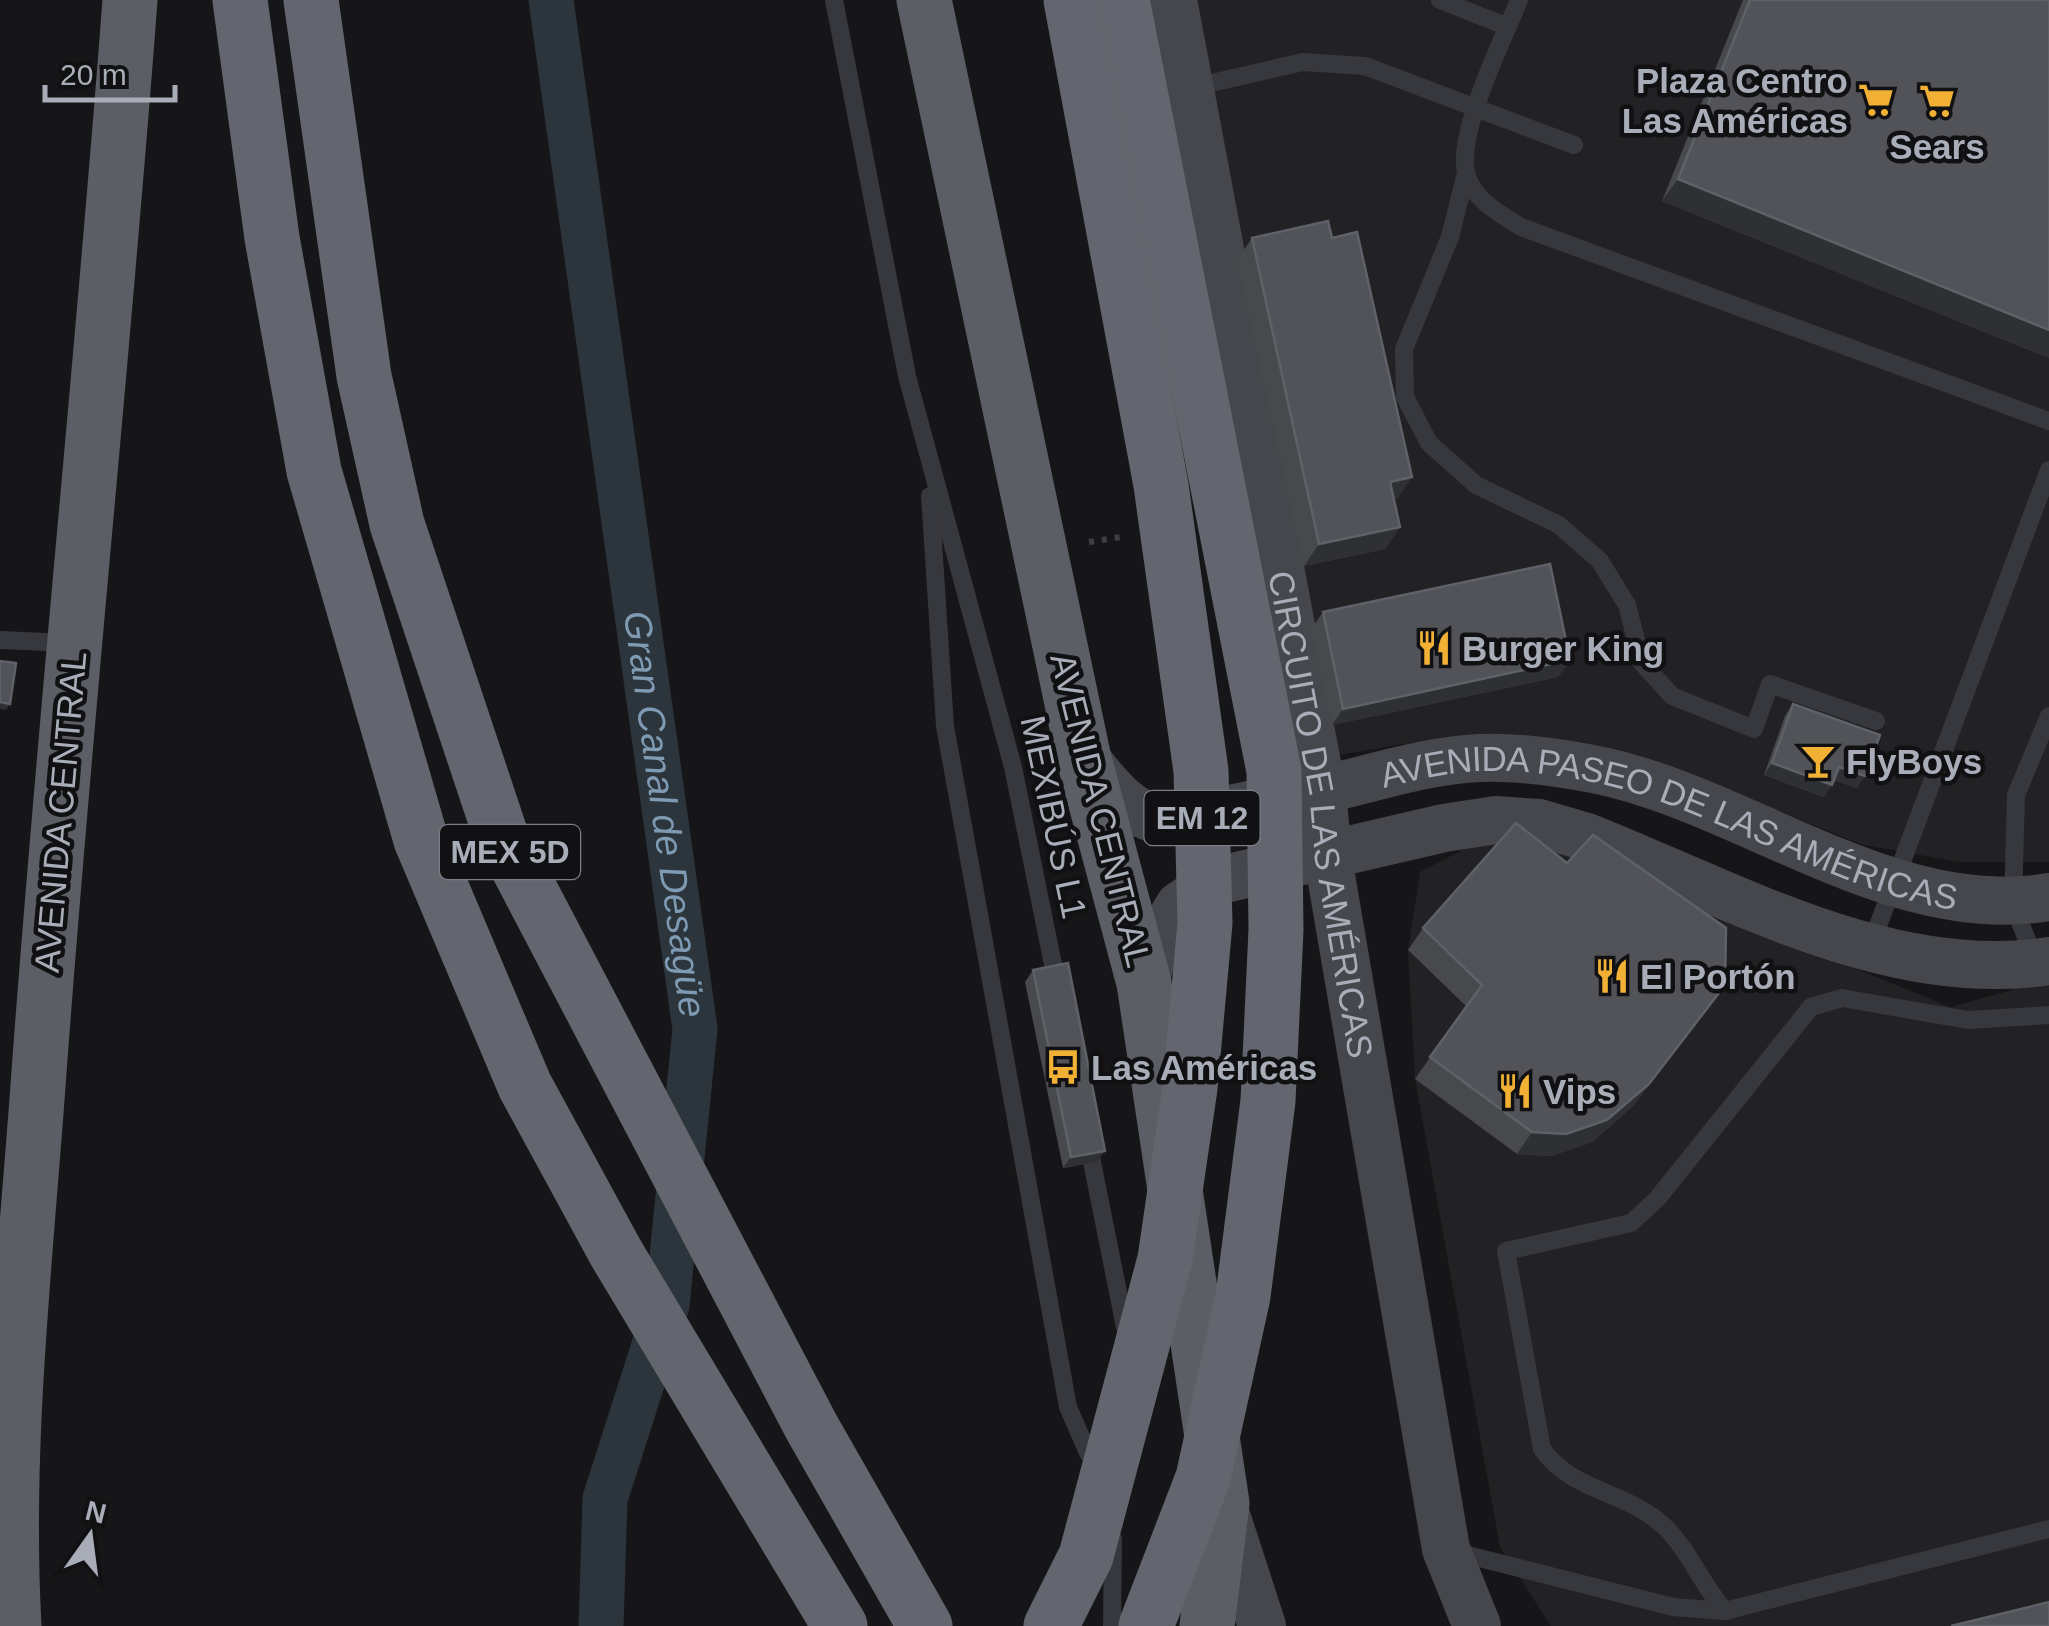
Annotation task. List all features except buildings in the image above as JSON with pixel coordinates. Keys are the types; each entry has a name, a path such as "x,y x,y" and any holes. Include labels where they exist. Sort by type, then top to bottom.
{"highway":[{"name":"AVENIDA CENTRAL","path":"14,1626 10,1556 14,1406 130,0"},
{"name":"MEX 5D","path":"240,0 272,238 314,471 421,840 524,1086 616,1253 840,1626"},
{"name":"MEX 5D","path":"312,0 364,376 392,505 435,647 500,833 811,1426 925,1626"},
{"name":"AVENIDA CENTRAL","path":"924,0 1082,755 1144,983 1222,1503 1207,1626"},
{"name":"EM 12","path":"1051,1626 1086,1556 1165,1259 1190,1088 1204,922 1201,770 1163,504 1071,0"},
{"name":"EM 12","path":"1122,0 1274,771 1276,930 1268,1101 1244,1296 1203,1478 1146,1626"}],"main road":[{"name":"CIRCUITO DE LAS AMÉRICAS","path":"1173,0 1322,790 1328,858 1446,1549 1477,1626"},
{"name":"AVENIDA PASEO DE LAS AMÉRICAS","path":"1082,755 1118,799 1146,818 1166,822 1480,758 1566,765 1598,770 1666,793 1894,880 2031,900"},
{"name":"AVENIDA PASEO DE LAS AMÉRICAS","path":"1144,983 1158,941 1179,906 1216,881 1444,828 1496,820 1539,823 1588,837 1869,950 1973,967 2042,962"},
{"path":"1222,1503 1262,1626"}],"lane":[{"name":"MEXIBÚS L1","path":"834,0 928,461 1013,767 1060,1001"},
{"path":"1440,0 1508,27"},
{"path":"1519,0 1469,132 1466,173 1450,237 1404,349 1405,398 1429,443 1476,485 1559,526 1600,560 1627,604 1642,663 1672,696 1754,729 1770,684 1876,721"},
{"path":"1190,88 1303,62 1365,66 1574,145"},
{"path":"1466,173 1486,205 1520,226 2049,421"},
{"name":"MEXIBÚS L1","path":"928,461 946,726 1068,1407 1088,1453 1114,1485"},
{"path":"1869,950 2049,470"},
{"path":"0,640 75,644"},
{"path":"2042,962 2016,795 2049,716"},
{"path":"1725,1611 1703,1586 1665,1526 1631,1503 1556,1470 1542,1449 1506,1250 1632,1224 1657,1199 1812,1007 1842,998 1968,1020 2049,1015"},
{"path":"1084,1118 1137,1385 1130,1443 1114,1485 1112,1626"},
{"path":"1446,1549 1673,1607 1725,1611 2049,1528"}],"shaded area":[{"path":"1185,0 2049,0 2049,862 1960,862 1863,845 1745,797 1514,735 1450,736 1333,756"},
{"path":"1484,839 1564,850 1950,1007 2049,980 2049,1626 1551,1626 1500,1547 1415,1079 1408,950 1420,872"}],"waterway":[{"name":"Gran Canal de Desagüe","path":"551,0 695,1029 667,1305 605,1499 601,1626"}],"place":[{"name":"Plaza Centro Las Américas","path":"1876,100"},
{"name":"Sears","path":"1937,101"},
{"name":"Burger King","path":"1434,648"},
{"name":"FlyBoys","path":"1818,761"},
{"name":"El Portón","path":"1612,976"},
{"name":"Las Américas","path":"1063,1067"},
{"name":"Vips","path":"1515,1091"}]}
